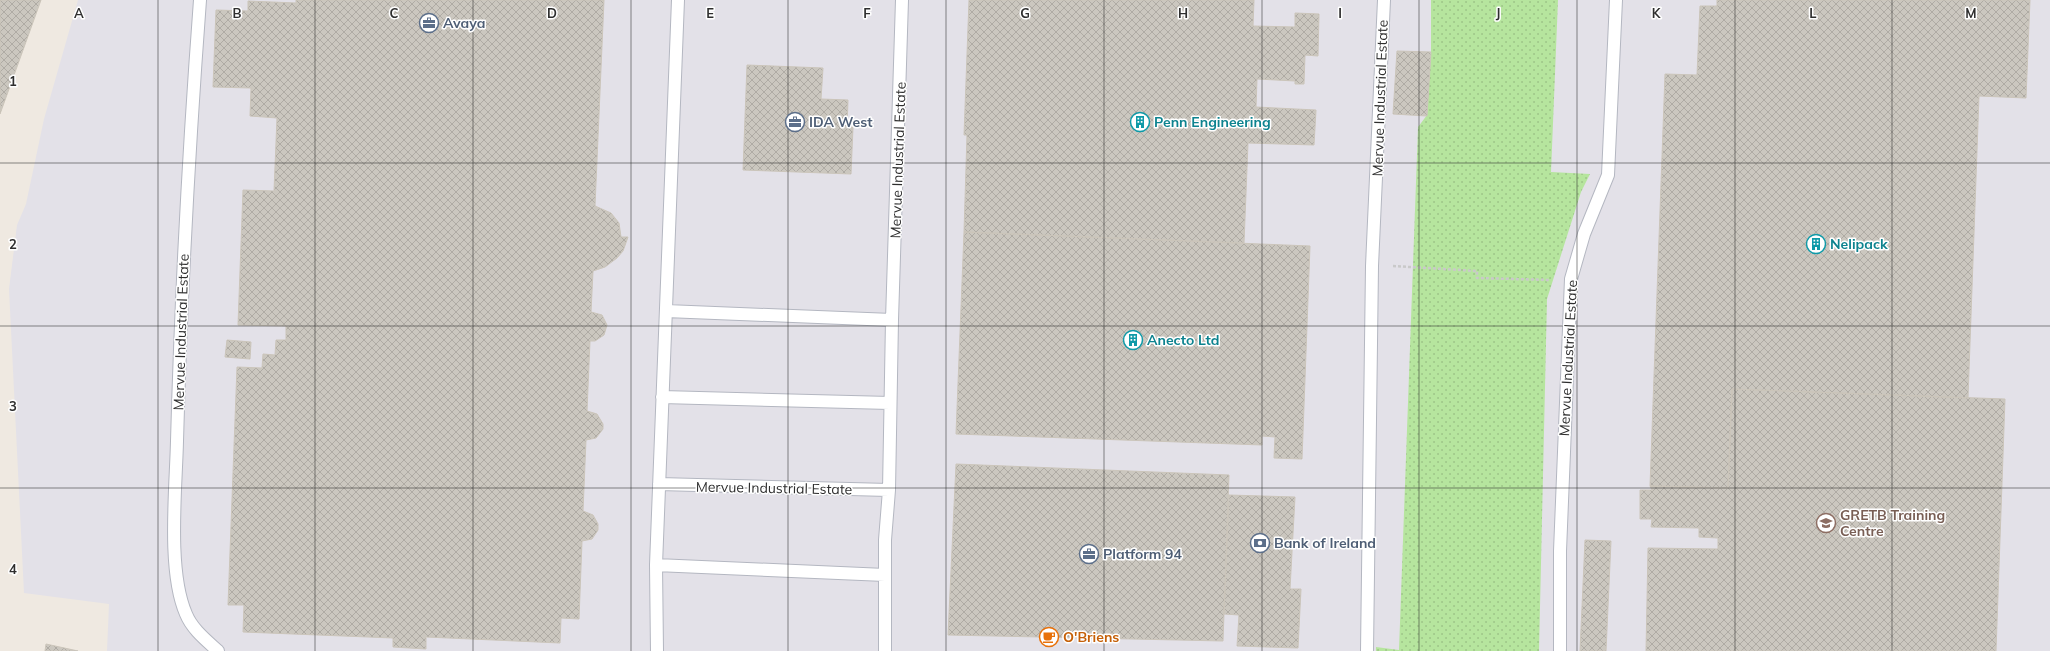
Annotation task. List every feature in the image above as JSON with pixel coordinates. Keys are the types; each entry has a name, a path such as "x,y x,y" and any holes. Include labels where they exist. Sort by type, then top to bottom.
{"lane":[{"name":"Mervue Industrial Estate","path":"200,0 188,162 178,398 175,540 176,565 186,614 200,635 218,651"},
{"path":"657,651 656,565 678,0"},
{"name":"Mervue Industrial Estate","path":"886,651 885,540 889,490 892,320 902,0"},
{"name":"Mervue Industrial Estate","path":"1367,651 1372,266 1384,0"},
{"name":"Mervue Industrial Estate","path":"1560,651 1560,551 1571,279 1584,234 1608,174 1616,0"},
{"path":"666,310 892,320"},
{"path":"662,397 890,403"},
{"name":"Mervue Industrial Estate","path":"659,484 889,490"},
{"path":"656,565 885,575"}],"path":[{"path":"1372,266 1477,271 1477,278 1571,279"}],"shaded area":[{"path":"78,0 2050,0 2050,651 107,651 109,604 24,593 9,289 17,225 26,204 44,119"}],"green space":[{"path":"1431,0 1558,0 1551,172 1590,174 1581,192 1547,299 1539,651 1376,651 1376,647 1399,650 1418,127 1427,115 1431,52"}],"building":[{"path":"0,0 41,0 0,114"},
{"path":"296,0 604,0 595,206 611,213 619,223 621,237 628,237 623,251 617,258 605,267 593,271 591,312 602,315 607,325 604,335 595,341 590,341 587,411 597,414 603,424 603,429 596,438 586,440 583,511 593,515 598,524 598,530 592,539 582,541 579,619 561,618 560,643 426,637 426,649 393,647 393,638 243,632 244,605 228,605 237,367 262,368 263,354 275,355 276,340 286,340 286,326 238,325 243,190 274,191 277,118 250,116 251,88 213,87 216,10 248,11 248,1 296,3"},
{"name":"Penn Engineering","path":"969,0 1254,0 1253,26 1295,27 1295,13 1319,14 1318,56 1305,55 1304,84 1295,84 1295,81 1257,79 1256,107 1316,110 1314,145 1248,143 1244,243 964,232 967,135 964,135"},
{"name":"Nelipack","path":"1717,0 2030,0 2026,98 1979,96 1968,398 1732,389 1728,488 1650,486 1665,74 1697,75 1700,6 1717,6"},
{"path":"1397,51 1431,52 1427,116 1393,114"},
{"path":"747,65 823,68 821,99 848,100 847,127 853,127 851,174 743,170"},
{"name":"Anecto Ltd","path":"964,232 1310,246 1302,459 1274,458 1275,437 1262,436 1262,445 956,434"},
{"path":"227,340 251,342 250,359 225,357"},
{"name":"GRETB Training Centre","path":"1732,389 2005,399 1996,651 1646,651 1648,548 1718,549 1718,538 1699,537 1699,528 1651,527 1652,519 1640,519 1640,490 1652,490 1650,486 1728,488"},
{"name":"Platform 94","path":"956,464 1229,475 1223,641 948,635"},
{"name":"Bank of Ireland","path":"1229,495 1295,497 1290,589 1301,589 1298,648 1237,646 1239,615 1224,614"},
{"path":"1585,540 1611,541 1606,651 1580,651"},
{"path":"46,644 78,651 45,651"}],"place":[{"name":"Avaya","path":"429,23"},
{"name":"IDA West","path":"795,122"},
{"name":"Penn Engineering","path":"1140,122"},
{"name":"Nelipack","path":"1816,244"},
{"name":"Anecto Ltd","path":"1133,340"},
{"name":"GRETB Training Centre","path":"1826,523"},
{"name":"Bank of Ireland","path":"1260,543"},
{"name":"Platform 94","path":"1089,554"},
{"name":"O'Briens","path":"1049,637"}]}
